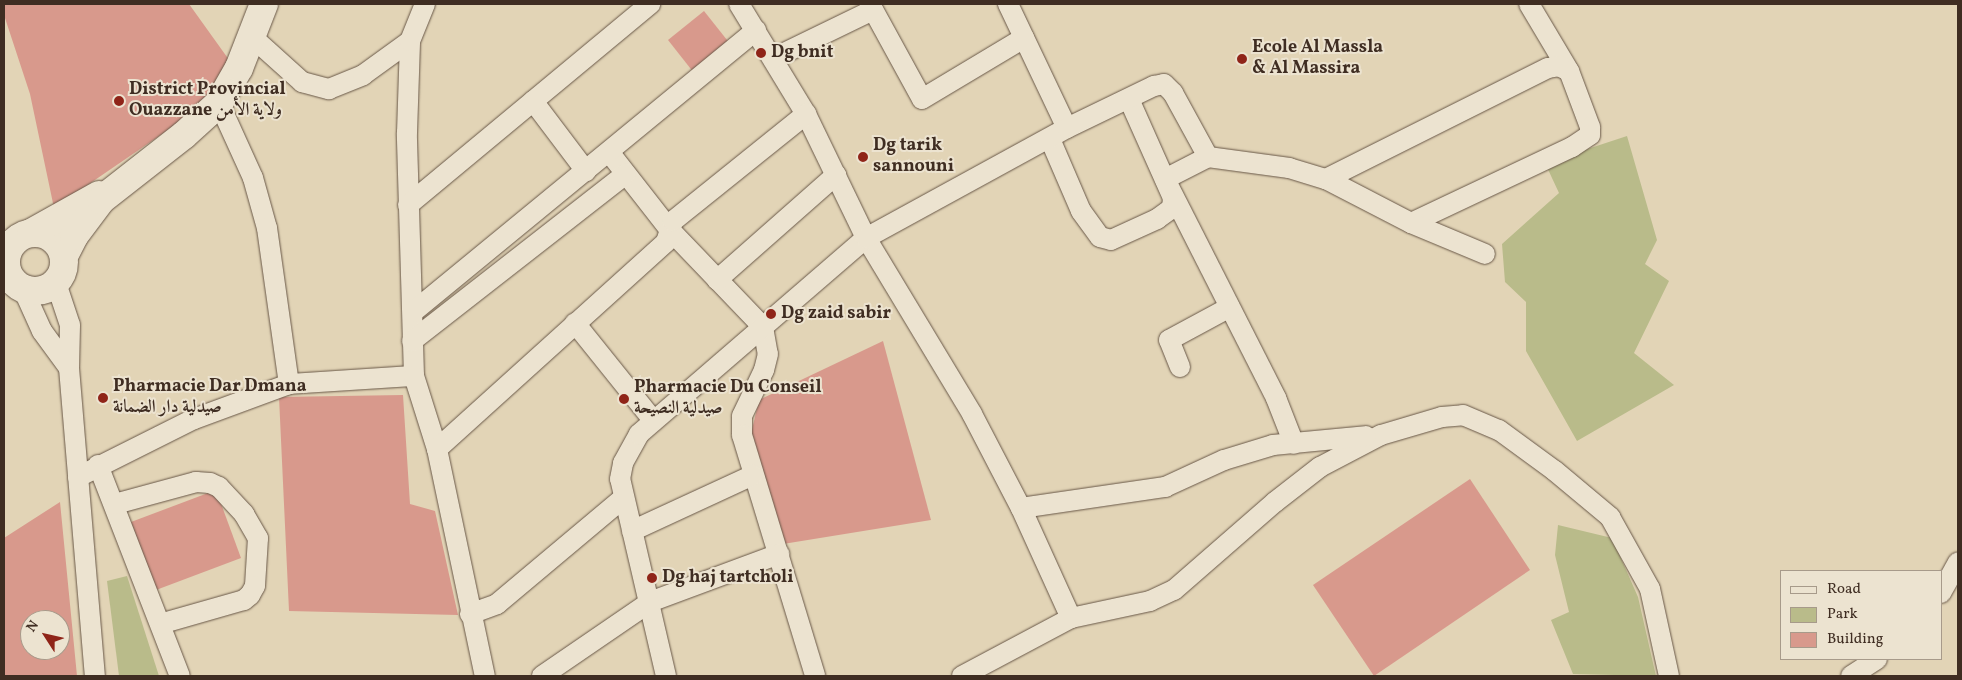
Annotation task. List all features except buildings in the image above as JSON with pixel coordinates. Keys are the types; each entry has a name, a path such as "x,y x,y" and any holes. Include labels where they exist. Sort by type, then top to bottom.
{"main road":[{"path":"64,256 87,217 118,184 184,135 219,103 239,68 264,4"},
{"path":"19,233 52,238 64,256 65,266 56,283 34,292 15,290 7,260 19,233 118,184"}],"street":[{"path":"425,4 410,41 408,205 414,376 437,449 470,614 485,676"},
{"path":"408,205 650,4"},
{"path":"739,4 774,58 806,114 866,238 935,349 1021,508 1071,618"},
{"path":"1008,4 1024,38 1059,134 1081,211 1104,240 1111,240 1169,212 1174,202 1129,99"},
{"path":"1411,223 1572,147 1590,135 1590,127 1569,71 1529,4"},
{"path":"774,58 872,7 922,99 1024,38"},
{"path":"413,312 756,30"},
{"path":"251,36 302,82 329,89 363,75 410,41"},
{"path":"1326,179 1548,68 1562,66 1569,71"},
{"path":"666,676 650,602 622,499 623,463 630,447 653,420 866,238 1059,134 1160,84 1170,88 1208,157"},
{"path":"533,101 586,171"},
{"path":"219,103 253,178 267,228 290,384"},
{"path":"437,449 666,242 672,221 806,114"},
{"path":"609,152 670,230 763,327 768,354 764,370 742,416 742,435 752,475 779,554 815,676"},
{"path":"1165,179 1208,157 1289,168 1326,179 1411,223 1485,254"},
{"path":"412,341 626,174"},
{"path":"718,280 836,176"},
{"path":"1165,179 1276,398 1294,444"},
{"path":"56,283 70,325 69,368 95,676"},
{"path":"15,290 69,368"},
{"path":"1180,367 1169,340 1230,306"},
{"path":"575,323 653,420"},
{"path":"78,477 98,465 194,419 290,384 414,376"},
{"path":"1021,508 1165,486 1247,452 1294,444 1381,435 1442,418 1463,415 1480,420 1523,447 1584,494 1610,517 1650,590 1668,676"},
{"path":"962,676 1071,618 1150,601 1174,590 1313,473 1381,435"},
{"path":"98,465 115,504 180,676"},
{"path":"632,531 752,475"},
{"path":"115,504 196,482 210,483 219,487 244,514 258,538 255,586 250,595 244,600 160,624"},
{"path":"470,614 497,604 622,499"},
{"path":"542,676 650,602 779,554"},
{"path":"1942,591 1958,562"},
{"path":"1851,676 1875,660"}],"green space":[{"path":"1627,136 1657,240 1645,264 1669,281 1634,353 1674,385 1577,441 1526,351 1526,302 1505,282 1502,244 1559,193 1545,163"},
{"path":"1558,525 1612,538 1638,597 1656,676 1573,674 1551,620 1569,612 1555,555"},
{"path":"127,576 159,676 119,676 107,581"}],"place":[{"name":"Dg bnit","path":"761,53"},
{"name":"Ecole Al Massla & Al Massira","path":"1242,59"},
{"name":"District Provincial Ouazzane ولاية الأمن","path":"119,101"},
{"name":"Dg tarik sannouni","path":"863,157"},
{"name":"Dg zaid sabir","path":"771,314"},
{"name":"Pharmacie Dar Dmana صيدلية دار الضمانة","path":"103,398"},
{"name":"Pharmacie Du Conseil صيدلية النصيحة","path":"624,399"},
{"name":"Dg haj tartcholi","path":"652,578"}]}
